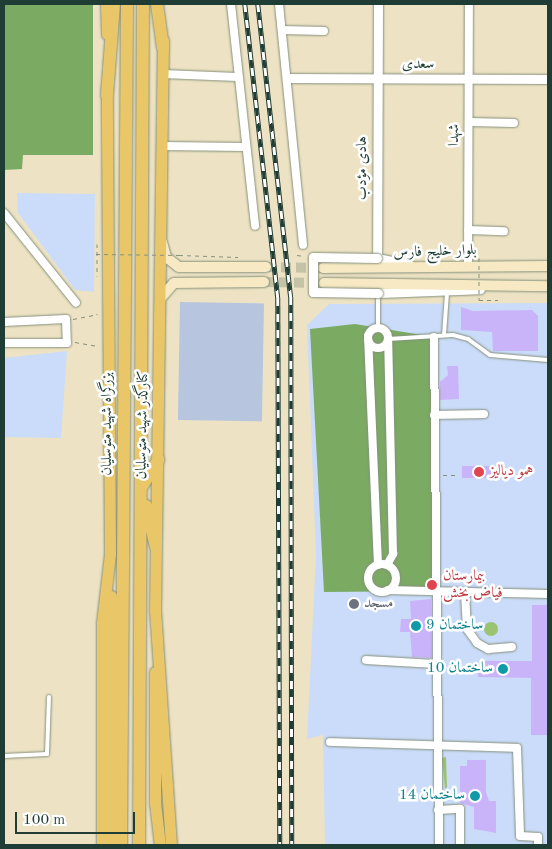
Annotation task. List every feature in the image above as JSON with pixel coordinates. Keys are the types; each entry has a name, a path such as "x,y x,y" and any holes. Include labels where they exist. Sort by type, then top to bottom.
{"highway":[{"path":"107,95 114,4"},
{"name":"بزرگراه شهید متوسلیان","path":"121,845 127,4"},
{"path":"139,845 143,4"},
{"path":"157,4 163,48"},
{"path":"156,547 141,488 158,460"}],"main road":[{"path":"106,4 110,309 111,845"},
{"name":"کنارگذر شهید متوسلیان","path":"162,4 163,74 155,610 171,845"},
{"path":"160,234 166,257 179,267 266,267"},
{"name":"بلوار خلیج فارس","path":"323,268 548,266"},
{"name":"بلوار خلیج فارس","path":"324,283 449,281 507,286 548,286"},
{"path":"160,298 174,283 264,282"},
{"path":"101,842 102,623 110,554"},
{"path":"152,845 155,803 155,610"},
{"path":"155,803 160,845"}],"street":[{"path":"231,4 237,77 255,226"},
{"path":"279,4 304,245"},
{"name":"هادی مؤدب","path":"376,258 378,4"},
{"name":"شهدا","path":"468,266 469,4"},
{"path":"282,30 324,31"},
{"path":"163,74 237,77"},
{"name":"سعدی","path":"287,78 548,79"},
{"path":"469,122 514,122"},
{"path":"162,146 246,147"},
{"path":"4,213 76,304"},
{"path":"468,230 504,231"},
{"path":"428,268 376,258 313,257 313,292 448,292 507,286"},
{"path":"4,322 66,319 67,343 4,343"},
{"path":"368,336 378,328 388,339 393,554 387,565"},
{"path":"368,336 376,347 388,339"},
{"path":"368,336 378,565"},
{"path":"434,337 435,664 439,845"},
{"path":"434,415 484,414"},
{"path":"388,590 396,574 387,565 378,565 371,570 370,583 376,590 548,594"},
{"path":"465,592 467,629 477,643 488,649 512,647"},
{"path":"366,660 435,664"},
{"path":"330,742 517,748 520,836 538,837 538,845"},
{"path":"438,810 460,809 460,845"}],"lane":[{"path":"444,335 448,292"},
{"path":"378,293 378,328"},
{"path":"388,339 444,335 468,339 490,355 548,360"},
{"path":"4,756 47,754 49,697"}],"path":[{"path":"96,244 97,276"},
{"path":"96,254 243,258"},
{"path":"479,258 479,300 498,300"},
{"path":"66,319 110,309"},
{"path":"67,343 93,344 110,353"},
{"path":"434,476 456,475"}],"shaded area":[{"path":"17,193 95,194 94,292 75,290 18,213"},
{"path":"180,302 264,303 262,421 178,420"},
{"name":"بیمارستان فیاض بخش","path":"548,303 548,845 325,845 323,735 307,739 316,555 307,325 329,304"},
{"path":"67,351 61,438 4,437 4,358"}],"green space":[{"path":"4,4 93,4 93,155 23,155 22,169 4,170"},
{"path":"355,324 434,337 435,591 324,592 310,329"},
{"path":"491,622 496,624 498,629 496,634 491,636 486,634 484,629 486,624"},
{"path":"446,757 447,787 445,789 442,758"}],"building":[{"path":"461,307 473,311 532,310 538,316 538,351 493,351 492,332 461,330"},
{"path":"447,366 458,366 459,399 440,400 440,382 448,375"},
{"name":"همو دیالیز","path":"462,466 495,466 495,478 462,478"},
{"name":"ساختمان 9","path":"431,599 432,658 412,657 410,632 400,632 401,619 411,619 410,601"},
{"path":"532,605 548,605 547,735 531,735 531,678 478,677 479,661 532,661"},
{"name":"ساختمان 14","path":"467,760 486,760 486,792 489,801 496,801 496,833 474,829 474,807 460,803 460,766 467,766"}],"tunnel":[{"path":"266,267 322,268"},
{"path":"264,282 321,283"}],"railway":[{"path":"245,4 278,298 280,845"},
{"path":"258,4 291,297 292,845"}],"place":[{"name":"همو دیالیز","path":"479,472"},
{"name":"بیمارستان فیاض بخش","path":"432,585"},
{"name":"مسجد","path":"354,604"},
{"name":"ساختمان 9","path":"416,626"},
{"name":"ساختمان 10","path":"503,669"},
{"name":"ساختمان 14","path":"475,796"}]}
